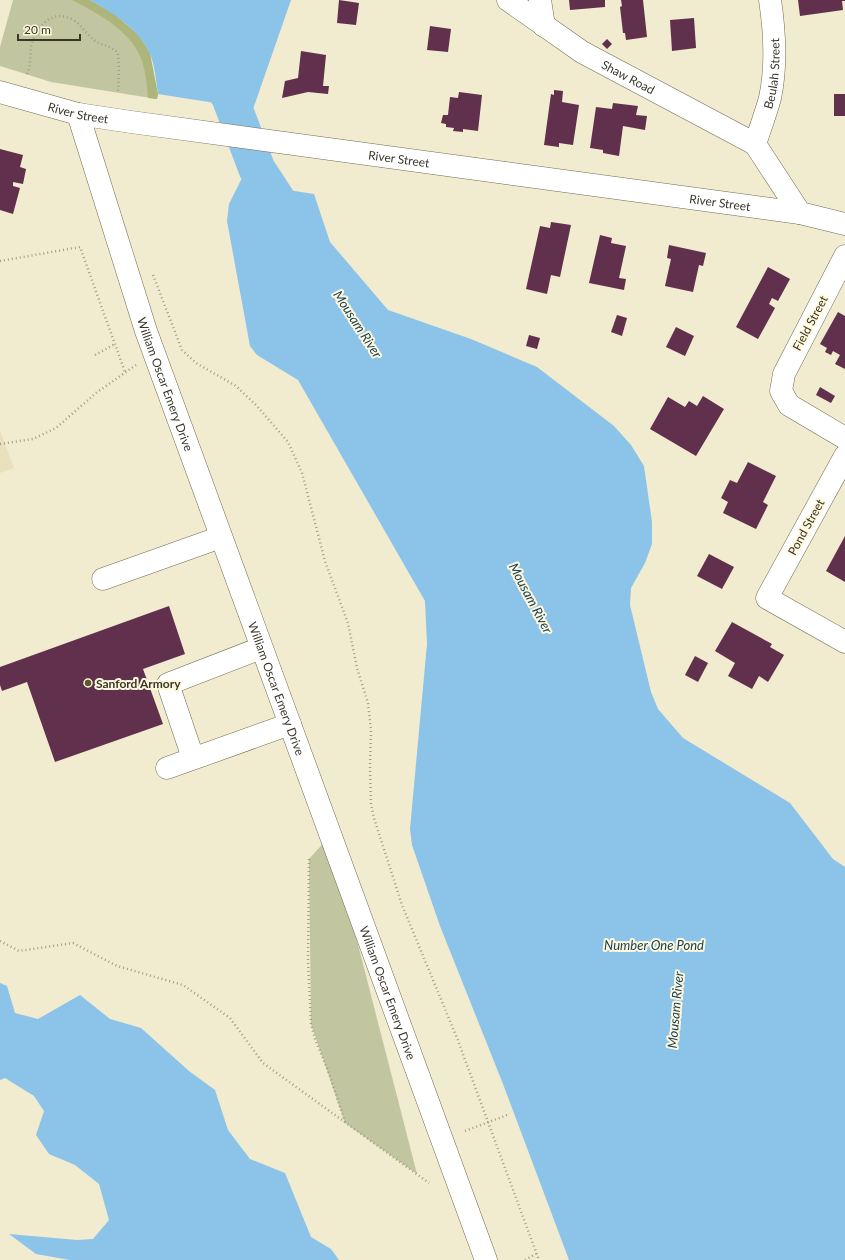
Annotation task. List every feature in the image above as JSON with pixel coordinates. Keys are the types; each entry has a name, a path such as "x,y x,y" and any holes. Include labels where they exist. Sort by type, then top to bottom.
{"street":[{"name":"Shaw Road","path":"508,0 582,52 755,144"},
{"path":"540,0 544,26"},
{"name":"Beulah Street","path":"755,144 770,99 774,71 766,41 770,0"},
{"name":"River Street","path":"0,92 78,114 282,144 800,213 845,224"},
{"name":"William Oscar Emery Drive","path":"78,114 154,352 220,537 486,1260"},
{"path":"755,144 800,213"},
{"name":"Field Street","path":"845,256 784,374 781,391 789,406 845,438"},
{"name":"Pond Street","path":"845,456 767,598 845,642"},
{"path":"103,579 220,537"},
{"path":"193,758 168,684 261,648"},
{"path":"167,768 290,724"}],"path":[{"path":"28,74 31,48 41,25 51,17 64,16 76,22 97,43 110,46 118,53 118,93"},
{"path":"0,261 80,247 125,372"},
{"path":"151,269 176,336 187,356 207,370 236,386 270,420 288,442 302,473 324,555 348,623 355,660 368,703 371,724 371,804 374,818 402,905 451,1024 538,1260"},
{"path":"0,444 33,439 56,428 96,392 176,336"},
{"path":"95,355 115,344"},
{"path":"309,859 308,962 311,1024 345,1123"},
{"path":"0,941 19,951 73,943 117,966 183,985 230,1018 263,1063 429,1183"},
{"path":"465,1132 510,1114"},
{"path":"525,1260 536,1254"}],"shaded area":[{"path":"0,430 14,468 0,473"}],"green space":[{"path":"13,0 90,0 139,35 158,94 157,99 51,82 0,66 0,47"},
{"path":"72,0 90,0 113,13 139,35 150,53 158,94 157,99 148,98 143,64 132,42 124,33 104,18"},
{"path":"330,836 417,1174 345,1123 311,1024 309,859"}],"water":[{"path":"90,0 291,0 253,109 158,94 153,62 144,43 131,28 107,10"},
{"name":"Number One Pond","path":"257,169 280,172 288,190 314,194 330,242 388,310 471,339 537,367 614,426 631,445 644,466 652,522 652,544 645,563 631,588 630,605 651,692 658,709 683,738 790,803 833,859 845,867 845,1260 569,1260 503,1084 440,926 412,845 410,829 427,644 425,601 298,380 257,355 250,346 227,221 229,204 244,174"},
{"path":"0,983 7,986 15,1013 38,1019 80,995 110,1019 141,1028 189,1071 215,1090 228,1130 250,1159 285,1173 311,1237 331,1249 339,1260 70,1260 36,1254 9,1234 77,1240 93,1239 109,1220 99,1184 75,1165 49,1154 36,1135 44,1111 34,1096 5,1078 0,1080"}],"building":[{"path":"339,0 359,3 356,25 337,23"},
{"path":"569,0 605,0 605,7 570,10"},
{"path":"621,0 643,0 647,37 626,40 625,33 623,33 620,7 622,6"},
{"path":"798,0 845,1 842,1 843,10 800,16"},
{"path":"694,18 696,48 672,51 670,20"},
{"path":"430,26 451,29 448,52 427,50"},
{"path":"607,39 612,44 607,49 602,44"},
{"path":"301,51 326,55 323,86 329,86 328,94 308,92 282,98 285,81 298,78"},
{"path":"554,90 563,91 562,102 579,105 573,145 559,143 559,147 544,145 551,94 554,95"},
{"path":"459,92 482,95 478,131 463,129 463,132 453,131 454,128 446,127 446,124 441,123 443,115 448,115 450,97 458,98"},
{"path":"834,94 845,94 845,116 834,116"},
{"path":"613,103 638,106 636,115 647,116 645,130 623,126 619,156 603,153 603,150 590,148 596,107 612,109"},
{"path":"0,149 23,155 20,167 26,169 23,184 13,182 13,186 20,188 13,214 0,210"},
{"path":"551,222 571,225 560,277 551,275 547,294 526,289 540,226 550,228"},
{"path":"600,235 612,238 611,243 626,246 619,278 626,279 624,290 589,283"},
{"path":"669,245 706,253 703,266 699,265 693,292 665,286 671,259 667,258"},
{"path":"768,267 790,279 778,301 772,298 769,304 775,308 758,339 736,327"},
{"path":"838,312 845,316 845,369 835,364 840,355 833,351 831,355 825,352 827,348 820,344"},
{"path":"617,315 627,318 622,336 611,332"},
{"path":"676,327 694,336 685,356 666,347"},
{"path":"529,335 540,338 537,349 526,346"},
{"path":"820,387 835,396 831,403 816,395"},
{"path":"703,396 724,409 696,456 650,429 668,397 685,407 689,401 697,406"},
{"path":"748,462 776,476 763,502 768,505 756,529 723,513 728,502 721,498 730,480 737,483"},
{"path":"845,536 845,582 826,571"},
{"path":"709,554 734,567 722,589 697,576"},
{"name":"Sanford Armory","path":"169,606 185,654 143,669 163,724 55,762 27,682 2,691 0,685 0,667"},
{"path":"732,622 772,644 770,647 784,655 768,682 759,676 752,689 728,676 735,663 715,651"},
{"path":"695,656 708,663 698,682 685,675"}],"waterway":[{"name":"Mousam River","path":"180,0 230,98 257,169 285,212"}],"place":[{"name":"Sanford Armory","path":"88,683"}]}
